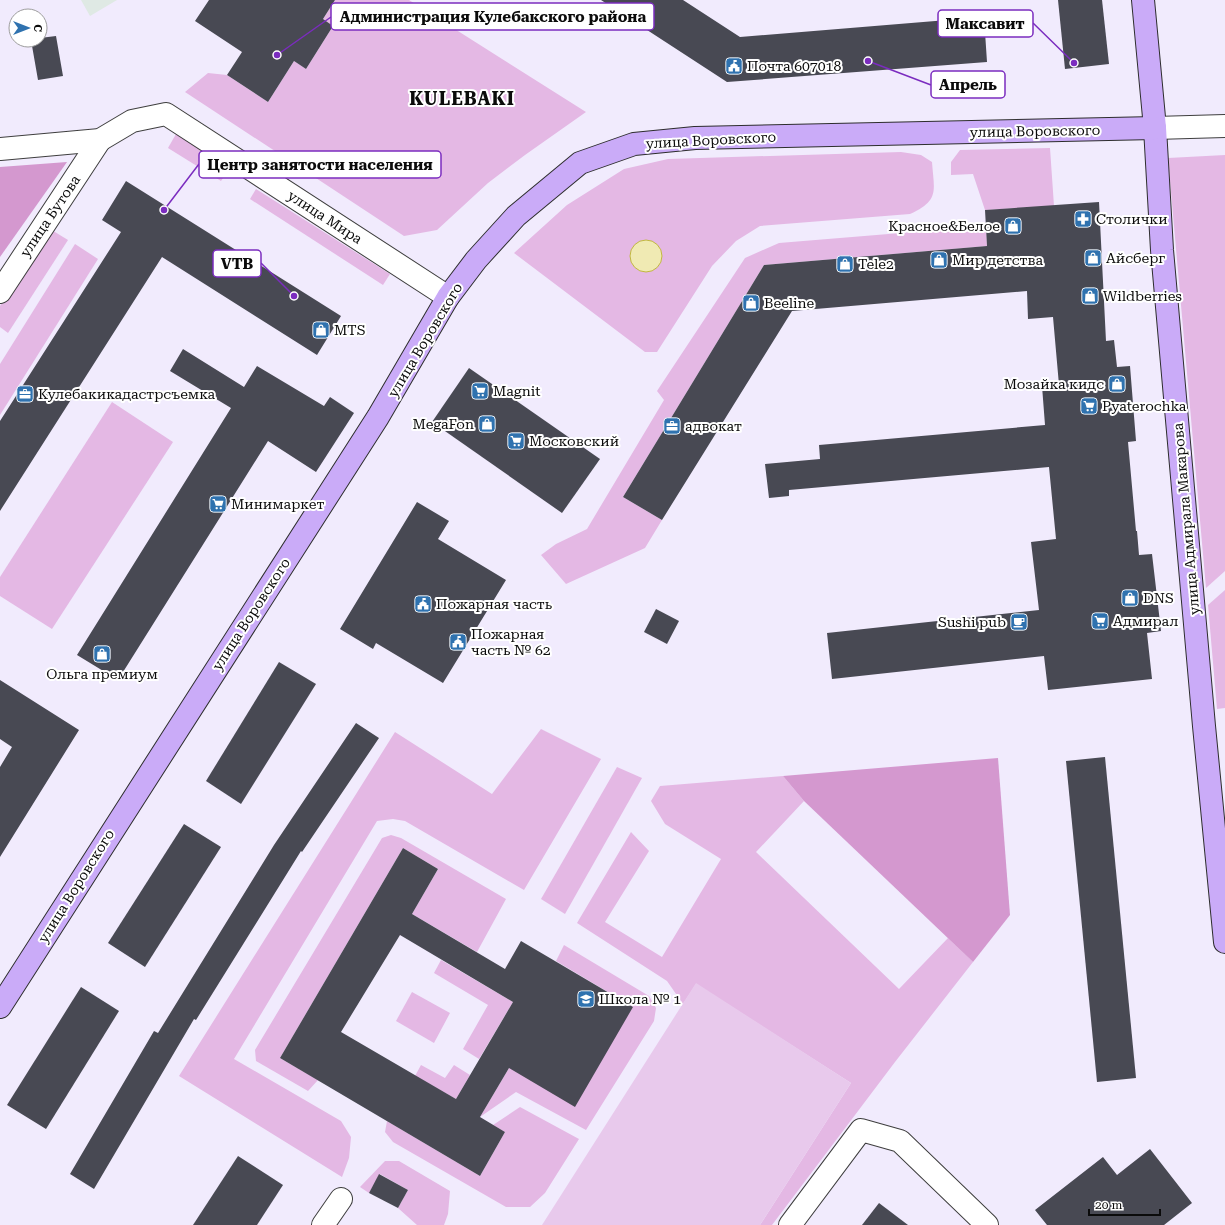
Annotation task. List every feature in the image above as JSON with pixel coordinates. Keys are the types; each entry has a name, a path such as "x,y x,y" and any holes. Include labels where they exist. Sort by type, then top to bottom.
{"street":[{"name":"улица Адмирала Макарова","path":"1143,0 1155,128 1162,250 1204,726 1225,942"},
{"name":"улица Мира","path":"0,149 100,140 132,121 166,114 448,297"},
{"name":"улица Воровского","path":"0,1007 378,417 448,297 476,260 516,216 580,163 634,144 695,138 1225,126"},
{"name":"улица Бутова","path":"0,292 100,140"},
{"path":"790,1225 861,1130 900,1141 987,1225"},
{"path":"322,1225 340,1199"}],"shaded area":[{"path":"81,0 117,0 90,16"},
{"path":"335,0 409,0 586,112 488,183 437,230 404,236 185,92 208,73 227,75 268,102 294,61 306,69 333,26 323,19"},
{"path":"176,134 230,168 221,181 168,148"},
{"path":"1050,148 1054,206 985,210 973,174 951,175 951,162 960,150"},
{"path":"901,152 921,155 932,162 934,180 933,194 931,199 920,209 910,214 760,226 736,241 712,266 657,352 645,352 514,253 567,205 624,169 668,159"},
{"path":"1225,155 1225,571 1206,588 1168,158"},
{"path":"67,162 0,257 0,167"},
{"path":"256,189 390,274 383,285 250,199"},
{"path":"986,226 987,246 764,265 623,497 662,520 645,548 566,584 541,555 556,544 587,529 664,400 657,391 745,258 779,243"},
{"path":"50,229 68,240 8,333 0,327 0,306"},
{"path":"643,240 649,240 659,247 662,256 661,262 655,269 649,272 643,272 633,265 630,259 630,253 637,243"},
{"path":"75,244 98,259 0,415 0,364"},
{"path":"112,402 173,442 52,629 0,596 0,577"},
{"path":"1225,590 1225,708 1217,709 1208,605"},
{"path":"541,729 601,759 524,890 405,821 393,819 377,821 234,1059 341,1121 351,1137 349,1158 342,1177 179,1076 395,732 492,794"},
{"path":"998,758 1010,915 973,962 804,801 783,776"},
{"path":"617,767 642,778 565,914 541,899"},
{"path":"783,776 804,801 756,852 899,989 948,938 973,962 895,1062 772,1225 760,1225 851,1083 696,984 683,1004 667,981 577,923 631,832 649,851 605,922 662,957 721,859 665,824 651,801 660,786"},
{"path":"391,835 401,838 506,899 477,952 412,914 438,869 403,848 280,1058 318,1080 308,1091 256,1061 255,1050 382,838"},
{"path":"564,945 649,996 656,1008 654,1021 586,1130 516,1092 480,1117 509,1068 633,1007 556,961"},
{"path":"441,960 513,1002 479,1059 463,1049 488,1005 434,973"},
{"path":"696,983 851,1083 760,1225 542,1225"},
{"path":"412,992 450,1013 434,1043 396,1021"},
{"path":"421,1065 445,1078 454,1065 470,1075 456,1099 415,1076"},
{"path":"520,1107 579,1139 545,1193 530,1207 506,1207 393,1142 385,1132 387,1121 480,1176 505,1132 493,1125"},
{"path":"385,1161 399,1161 450,1191 448,1214 444,1225 417,1225 398,1208 408,1190 380,1174 369,1193 360,1187"}],"building":[{"path":"209,0 335,0 323,19 333,26 306,69 294,61 268,102 227,75 242,52 195,21"},
{"path":"601,0 683,0 740,37 984,17 987,62 727,82"},
{"path":"1058,0 1102,0 1109,64 1065,69"},
{"path":"56,36 63,76 38,80 32,48 48,48 48,37"},
{"path":"126,181 341,316 317,355 162,257 0,511 0,421 121,232 102,220"},
{"path":"1099,202 1106,341 1114,340 1117,367 1130,366 1136,441 1128,442 1136,531 1139,555 1152,554 1161,631 1147,633 1152,679 1048,690 1044,656 832,679 827,633 1039,610 1031,542 1056,539 1049,467 789,490 789,496 769,498 765,464 820,459 819,445 1045,425 1042,386 1059,385 1053,317 1028,319 1027,291 792,311 662,520 623,497 764,265 987,246 985,210"},
{"path":"183,349 244,387 257,366 324,406 330,397 354,413 316,472 268,441 118,680 77,655 231,408 170,371"},
{"name":"Московский","path":"469,368 600,459 562,513 432,422"},
{"name":"Пожарная часть","path":"417,502 449,521 438,539 506,580 443,683 376,643 373,649 340,629"},
{"path":"656,609 679,621 667,644 644,632"},
{"path":"279,662 316,684 241,804 206,781"},
{"path":"0,680 79,730 0,857 0,767 12,747 0,739"},
{"path":"356,723 379,738 302,852 301,851 196,1020 194,1019 94,1189 70,1174 154,1031 158,1033 274,845"},
{"path":"1105,757 1136,1078 1097,1082 1066,761"},
{"path":"184,824 221,847 145,967 108,943"},
{"path":"403,848 438,869 412,914 505,969 521,941 633,1007 575,1107 509,1068 480,1117 505,1132 480,1176 280,1058","holes":["400,935 513,1002 456,1099 341,1032"]},
{"path":"81,987 119,1011 46,1129 7,1105"},
{"path":"1150,1149 1192,1203 1164,1225 1047,1225 1035,1210 1103,1157 1117,1175"},
{"path":"238,1156 283,1185 257,1225 193,1225"},
{"path":"379,1174 408,1190 398,1208 369,1193"},
{"path":"879,1203 908,1225 862,1225"}],"place":[{"name":"Администрация Кулебакского района","path":"277,55"},
{"name":"Апрель","path":"868,61"},
{"name":"Максавит","path":"1074,63"},
{"name":"Почта 607018","path":"734,66"},
{"name":"Центр занятости населения","path":"164,210"},
{"name":"Столички","path":"1083,219"},
{"name":"Красное&Белое","path":"1013,226"},
{"name":"Айсберг","path":"1093,258"},
{"name":"Мир детства","path":"939,260"},
{"name":"Tele2","path":"845,264"},
{"name":"VTB","path":"294,296"},
{"name":"Wildberries","path":"1090,296"},
{"name":"Beeline","path":"751,303"},
{"name":"MTS","path":"321,330"},
{"name":"Мозайка кидс","path":"1117,384"},
{"name":"Magnit","path":"480,391"},
{"name":"Кулебакикадастрсъемка","path":"25,394"},
{"name":"Pyaterochka","path":"1089,406"},
{"name":"MegaFon","path":"487,424"},
{"name":"адвокат","path":"672,426"},
{"name":"Московский","path":"516,441"},
{"name":"Минимаркет","path":"218,504"},
{"name":"DNS","path":"1130,598"},
{"name":"Пожарная часть","path":"423,604"},
{"name":"Адмирал","path":"1100,621"},
{"name":"Sushi pub","path":"1019,622"},
{"name":"Пожарная часть № 62","path":"458,642"},
{"name":"Ольга премиум","path":"102,654"},
{"name":"Школа № 1","path":"586,999"}],"district":[{"name":"KULEBAKI","path":"462,98"}]}
